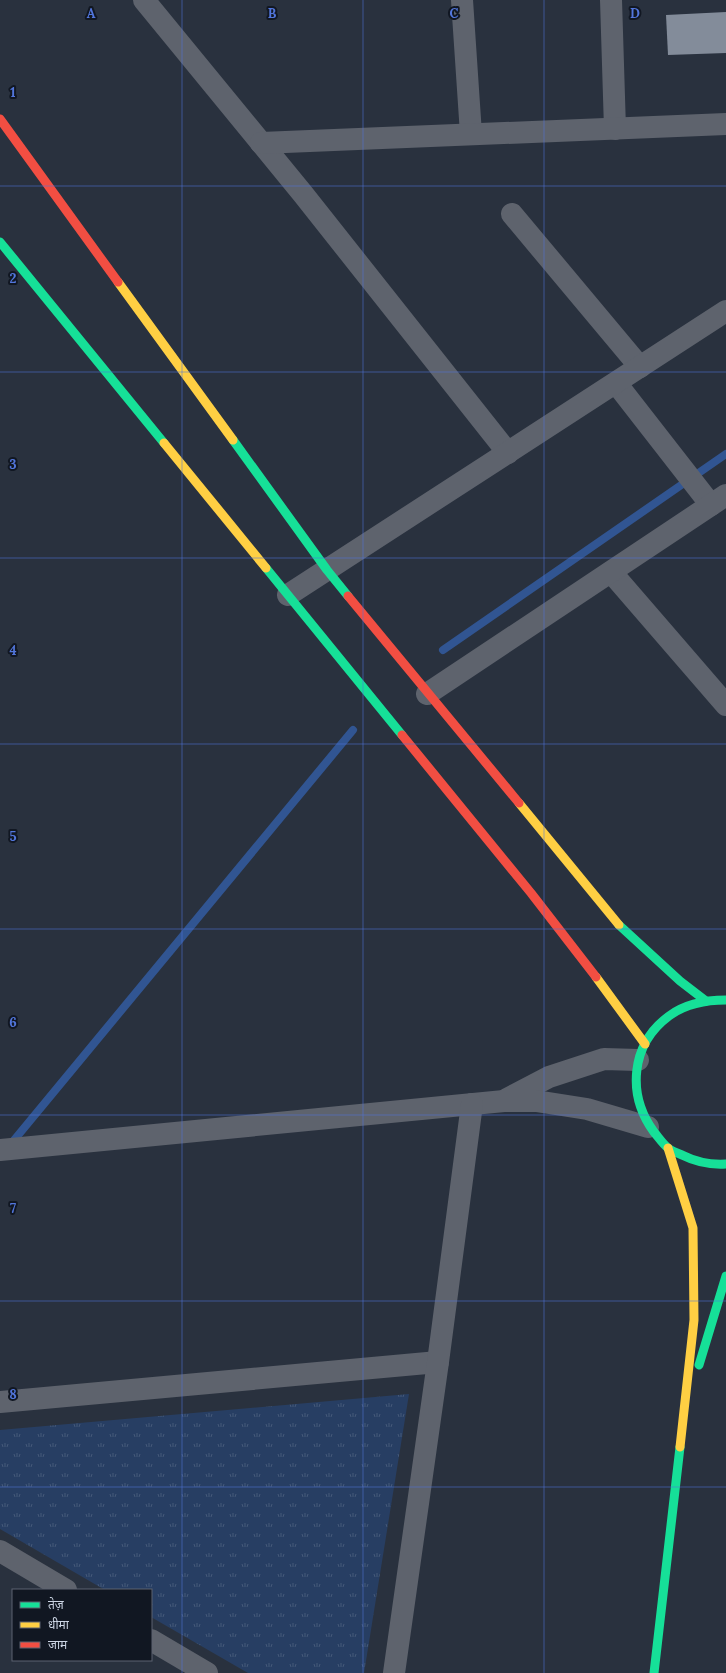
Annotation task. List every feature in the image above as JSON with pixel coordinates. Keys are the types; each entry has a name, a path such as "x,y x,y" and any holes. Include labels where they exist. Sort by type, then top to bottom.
{"street":[{"path":"144,0 261,143 508,453"},
{"path":"462,0 471,134"},
{"path":"611,0 615,128"},
{"path":"0,119 327,570 427,694 624,931 680,981 706,1000"},
{"path":"261,143 726,124"},
{"path":"512,214 640,367"},
{"path":"0,242 586,961 641,1052"},
{"path":"288,595 726,311"},
{"path":"427,694 719,500 691,479 616,383"},
{"path":"611,572 726,706"},
{"path":"724,1165 693,1161 668,1148 648,1127 639,1106 635,1083 641,1052 655,1028 670,1015 687,1006 706,1000 726,1000"},
{"path":"504,1101 549,1077 604,1058 641,1052"},
{"path":"0,1150 504,1101 536,1101 587,1109 648,1127"},
{"path":"394,1673 438,1362 472,1104"},
{"path":"654,1673 694,1320 693,1228 668,1148"},
{"path":"681,1432 726,1276"},
{"path":"0,1402 438,1362"},
{"path":"0,1551 64,1589"},
{"path":"152,1641 207,1673"}],"green space":[{"path":"409,1394 364,1673 248,1673 152,1618 152,1589 103,1589 0,1529 0,1430"}],"building":[{"path":"726,12 726,53 668,55 666,15"}],"waterway":[{"path":"443,650 726,454"},
{"path":"10,1145 353,730"}],"traffic: fast":[{"path":"0,242 164,443"},
{"path":"233,440 327,570 348,596"},
{"path":"266,568 402,735"},
{"path":"619,925 680,981 706,1001"},
{"path":"726,1000 703,1002 682,1008 669,1016 656,1028 646,1041 640,1056 637,1071 639,1102 645,1118 663,1143 676,1153 698,1161 714,1164 726,1164"},
{"path":"699,1365 726,1276"},
{"path":"654,1673 680,1447"}],"traffic: slow":[{"path":"118,282 233,440"},
{"path":"164,443 266,568"},
{"path":"519,803 619,925"},
{"path":"596,977 645,1044"},
{"path":"668,1148 693,1228 694,1320 680,1447"}],"traffic: jam":[{"path":"0,119 118,282"},
{"path":"348,596 519,803"},
{"path":"402,735 531,893 596,977"}]}
